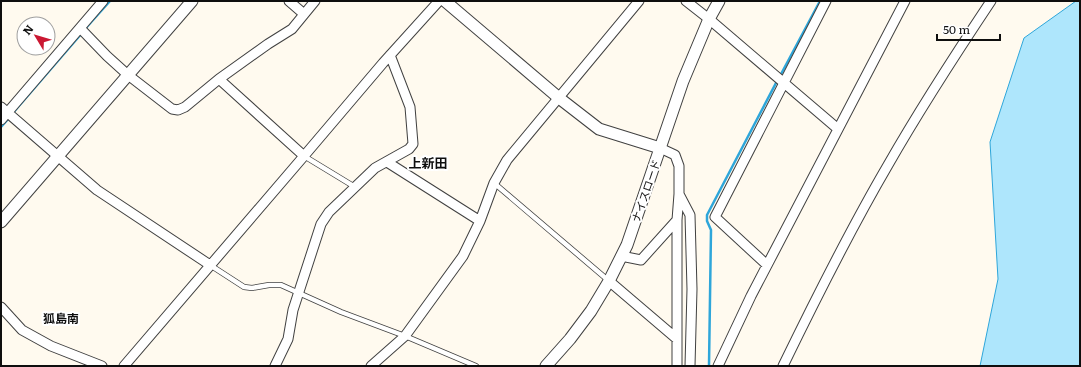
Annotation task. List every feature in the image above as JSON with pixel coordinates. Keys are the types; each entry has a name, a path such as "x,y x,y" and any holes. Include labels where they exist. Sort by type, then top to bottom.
{"street":[{"path":"103,1 82,30 6,114 101,193 210,265"},
{"path":"1,222 192,1"},
{"path":"289,1 304,14"},
{"path":"82,30 128,75 172,109 178,110 185,107 219,79 268,44 292,29 316,1"},
{"path":"124,366 390,55 439,1"},
{"path":"445,1 558,98 599,129 660,148 675,155 679,166 676,366"},
{"path":"371,366 405,336 463,256 480,221 494,183 507,160 639,1"},
{"path":"686,1 838,129"},
{"name":"ナイスロード","path":"546,366 570,339 591,311 622,256 683,81 709,19 719,1"},
{"path":"767,265 715,217 826,1"},
{"path":"718,366 751,296 905,1"},
{"path":"783,366 818,295 888,166 945,70 991,1"},
{"path":"275,366 288,339 293,310 321,224 329,212 375,168 409,149 413,144 410,107 390,55"},
{"path":"219,79 304,156"},
{"path":"387,162 480,221"},
{"path":"679,194 690,215 692,290 690,366"},
{"path":"622,256 641,260 677,220"},
{"path":"609,281 677,338"},
{"path":"1,307 22,330 51,346 102,366"}],"lane":[{"path":"304,156 355,187"},
{"path":"494,183 609,281"},
{"path":"210,265 244,287 252,288 280,285 341,312 405,336 476,366"}],"water":[{"path":"1076,1 1080,1 1080,366 980,366 998,279 990,142 1024,38"}],"waterway":[{"path":"85,29 110,1"},
{"path":"780,76 820,1"},
{"path":"12,114 82,33"},
{"path":"709,366 711,230 707,221 707,215 777,81"},
{"path":"1,127 9,118"}],"district":[{"name":"上新田","path":"428,163"},
{"name":"狐島南","path":"61,319"}]}
